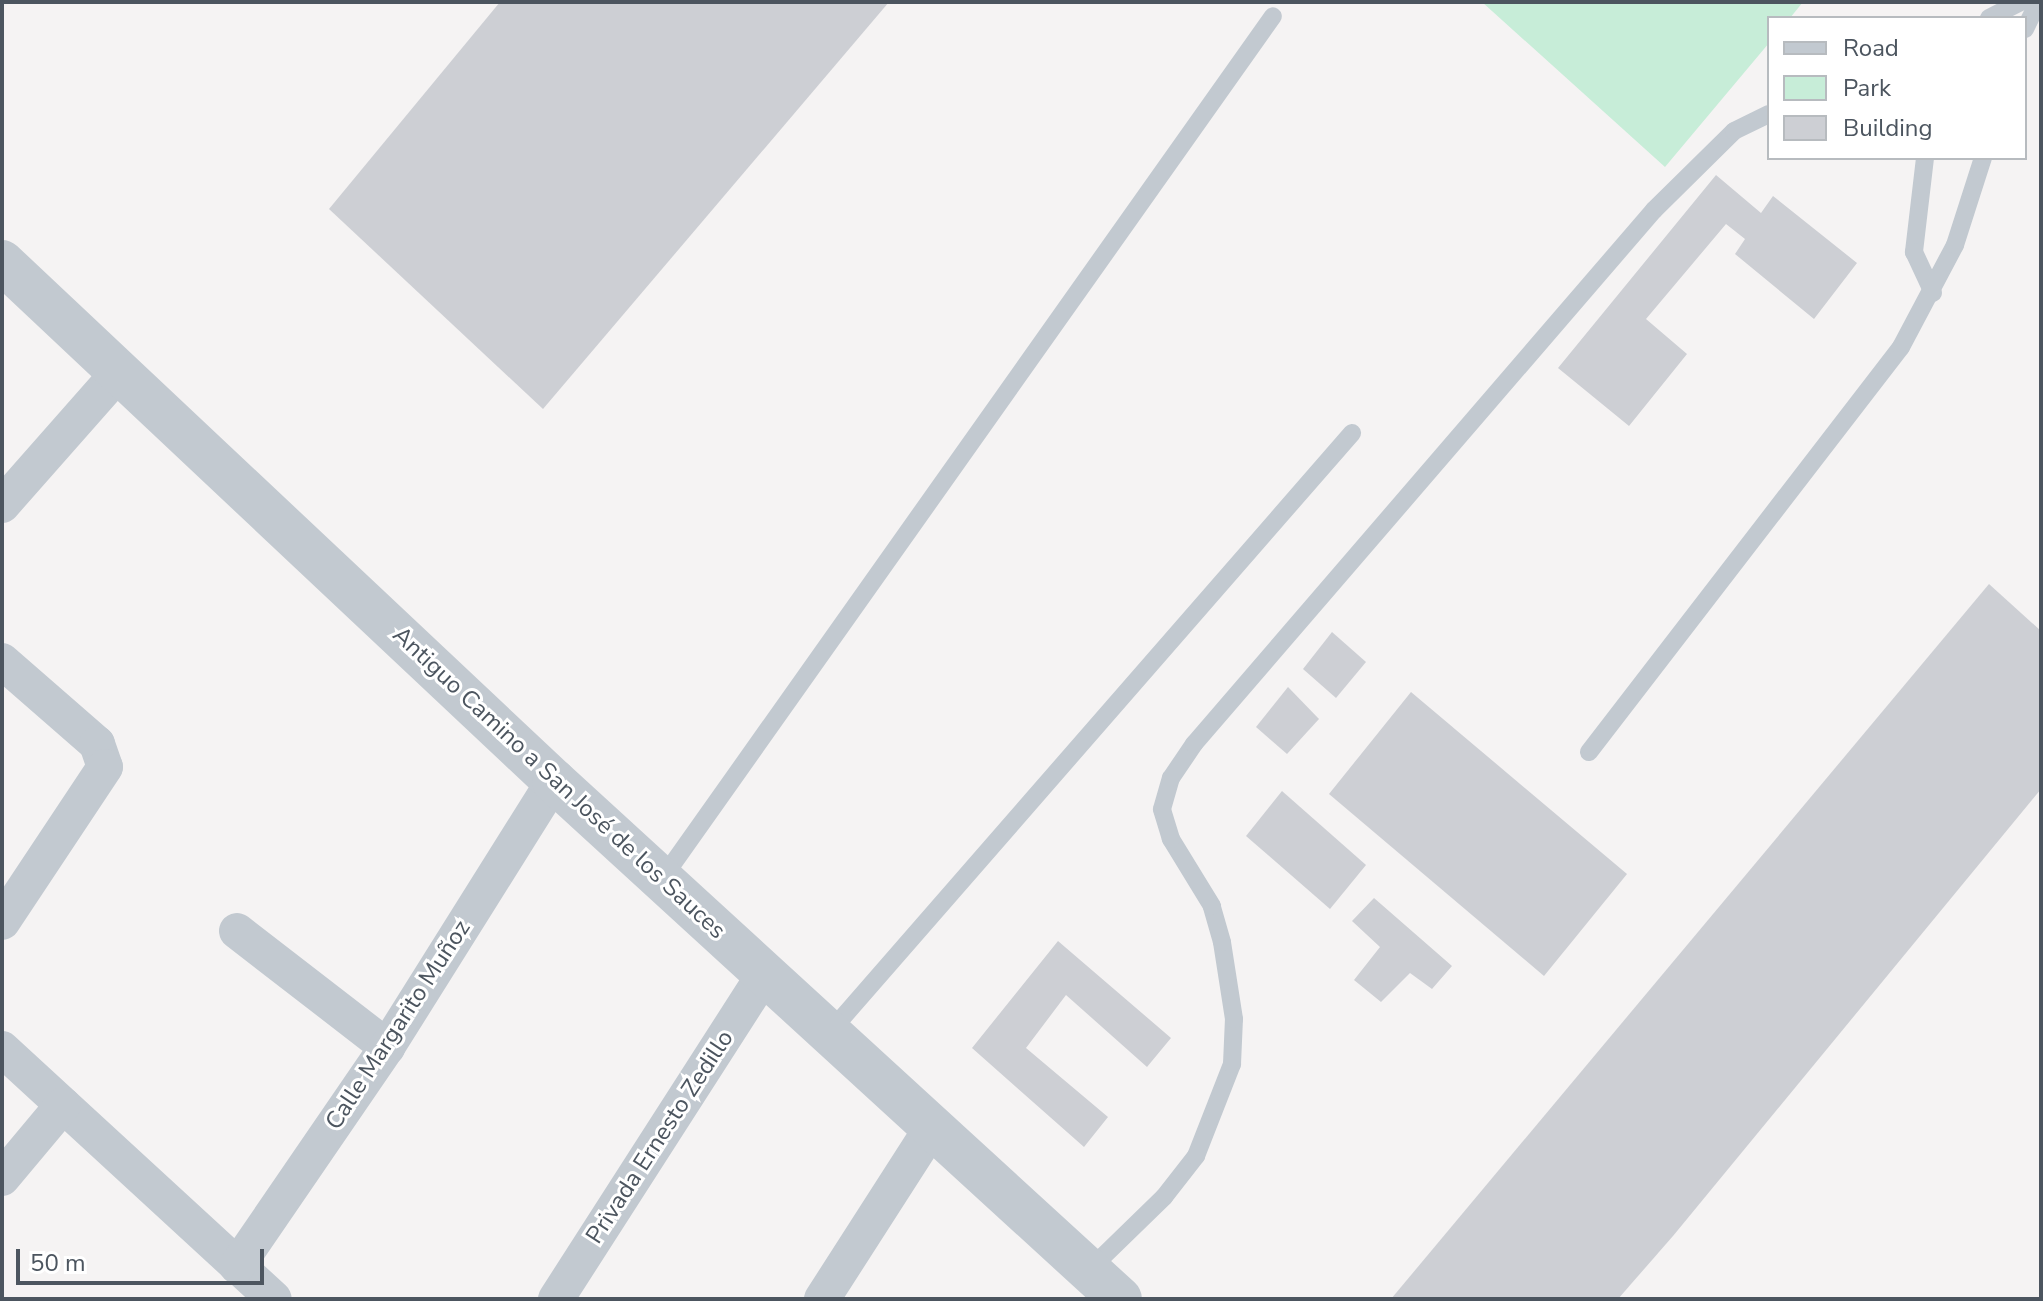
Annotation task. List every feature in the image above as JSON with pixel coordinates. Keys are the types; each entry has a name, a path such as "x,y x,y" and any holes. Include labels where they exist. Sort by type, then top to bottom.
{"street":[{"name":"Antiguo Camino a San José de los Sauces","path":"2,262 121,370 554,781 1105,1285"},
{"path":"2,505 121,370"},
{"path":"2,661 97,744 105,767 2,922"},
{"name":"Calle Margarito Muñoz","path":"237,1266 387,1047 554,781"},
{"path":"237,931 387,1047"},
{"name":"Privada Ernesto Zedillo","path":"556,1299 764,975"},
{"path":"2,1049 274,1299"},
{"path":"2,1178 63,1105"},
{"path":"822,1299 931,1129"}],"lane":[{"path":"1993,16 2020,2"},
{"path":"2027,25 2038,2"},
{"path":"662,879 1273,16"},
{"path":"1105,1285 1164,1197 1196,1156 1232,1064 1234,1019 1222,942 1212,906 1171,839 1162,809 1171,778 1194,744 1654,210 1734,131 1767,115"},
{"path":"1925,160 1914,252 1933,293"},
{"path":"1589,752 1901,347 1933,293 1955,245 1982,160"},
{"path":"829,1033 1352,433"}],"green space":[{"path":"1482,2 1803,2 1792,16 1767,16 1767,45 1665,167"}],"building":[{"path":"500,2 889,2 543,409 329,209"},
{"path":"1716,175 1761,213 1773,196 1857,263 1814,319 1735,254 1745,239 1726,224 1646,319 1687,354 1629,426 1558,368"},
{"path":"1989,584 2041,631 2041,789 1673,1236 1618,1299 1391,1299"},
{"path":"1332,632 1366,662 1336,698 1303,669"},
{"path":"1288,687 1319,719 1287,754 1256,727"},
{"path":"1411,692 1627,874 1544,976 1329,794"},
{"path":"1282,791 1366,865 1330,909 1246,836"},
{"path":"1374,898 1452,966 1432,989 1410,973 1381,1002 1354,980 1380,947 1352,921"},
{"path":"1058,941 1171,1038 1147,1067 1066,995 1026,1048 1108,1117 1084,1147 972,1048"}]}
